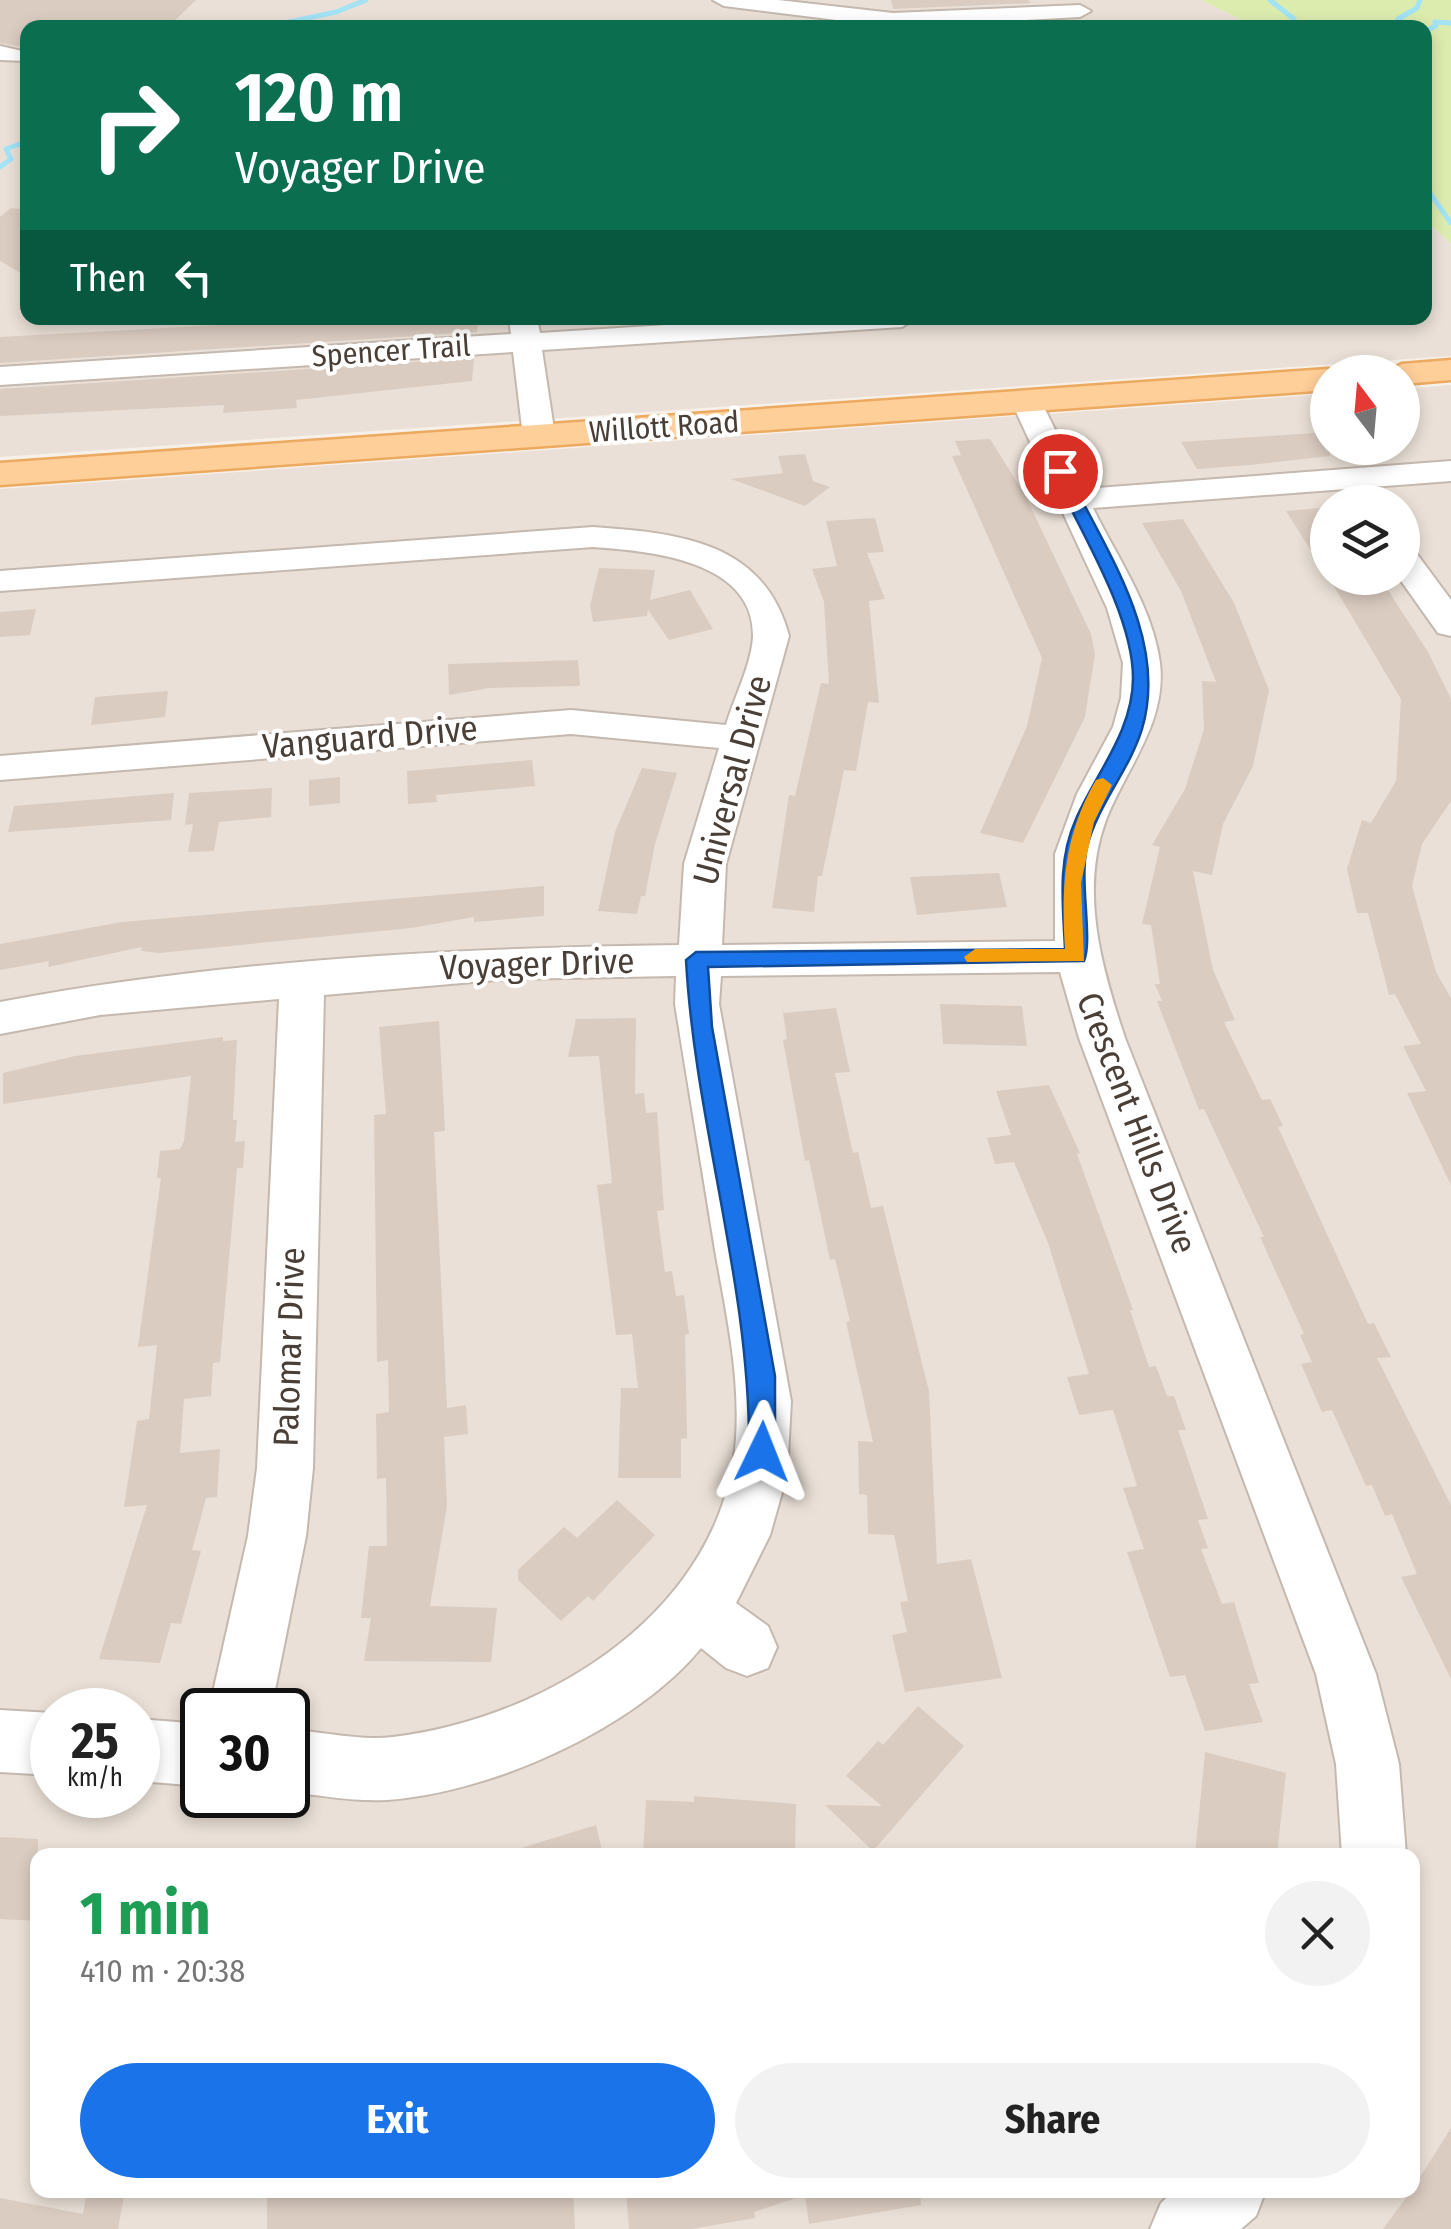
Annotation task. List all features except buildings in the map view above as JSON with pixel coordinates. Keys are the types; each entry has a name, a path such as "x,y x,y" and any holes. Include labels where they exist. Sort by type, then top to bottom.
{"main road":[{"path":"1420,373 1451,370"},
{"name":"Willott Road","path":"0,474 1310,381"}],"street":[{"path":"724,0 893,20 1080,11"},
{"path":"733,20 751,2"},
{"name":"Spencer Trail","path":"0,376 525,330 682,325"},
{"path":"525,330 538,436"},
{"name":"Crescent Hills Drive","path":"1026,401 1134,630 1142,679 1132,731 1084,822 1076,852 1071,898 1076,956 1102,1038 1346,1674 1366,1744 1375,1812 1374,1848"},
{"path":"1385,485 1451,472"},
{"path":"1072,500 1310,492"},
{"name":"Universal Drive","path":"0,581 593,537 724,547 769,620 770,636 705,864 696,960 697,1004 762,1376 765,1426 759,1477 745,1519 699,1611 612,1689 504,1741 390,1768 310,1763"},
{"path":"1420,582 1451,625"},
{"name":"Vanguard Drive","path":"0,768 571,722 741,738"},
{"name":"Voyager Drive","path":"0,1018 100,999 508,963 1076,956"},
{"name":"Palomar Drive","path":"245,1688 277,1536 285,1468 302,980"},
{"path":"699,1611 747,1647"},
{"path":"0,1742 30,1743"},
{"path":"1188,2229 1221,2198"}],"shaded area":[{"path":"0,0 1201,0 1242,20 20,20 20,325 1432,325 1432,226 1451,244 1451,356 1310,355 1310,366 0,457"},
{"path":"1451,385 1451,2229 0,2229 0,489 1310,395 1310,465 1420,465 1420,388"}],"green space":[{"path":"1201,0 1451,0 1451,244 1432,226 1432,20 1242,20"}],"waterway":[{"path":"298,20 366,0"},
{"path":"1270,0 1293,20"},
{"path":"1399,20 1417,8 1420,0"},
{"path":"1432,28 1435,22 1451,23"},
{"path":"0,167 11,159 6,149 20,144"},
{"path":"1432,196 1451,223"}],"slow traffic":[{"path":"975,957 1076,956 1071,883 1084,822 1103,785"}],"route":[{"path":"762,1452 762,1376 697,1004 696,960 1076,956 1071,883 1076,852 1084,822 1132,731 1142,679 1140,652 1126,609 1060,471"}]}
